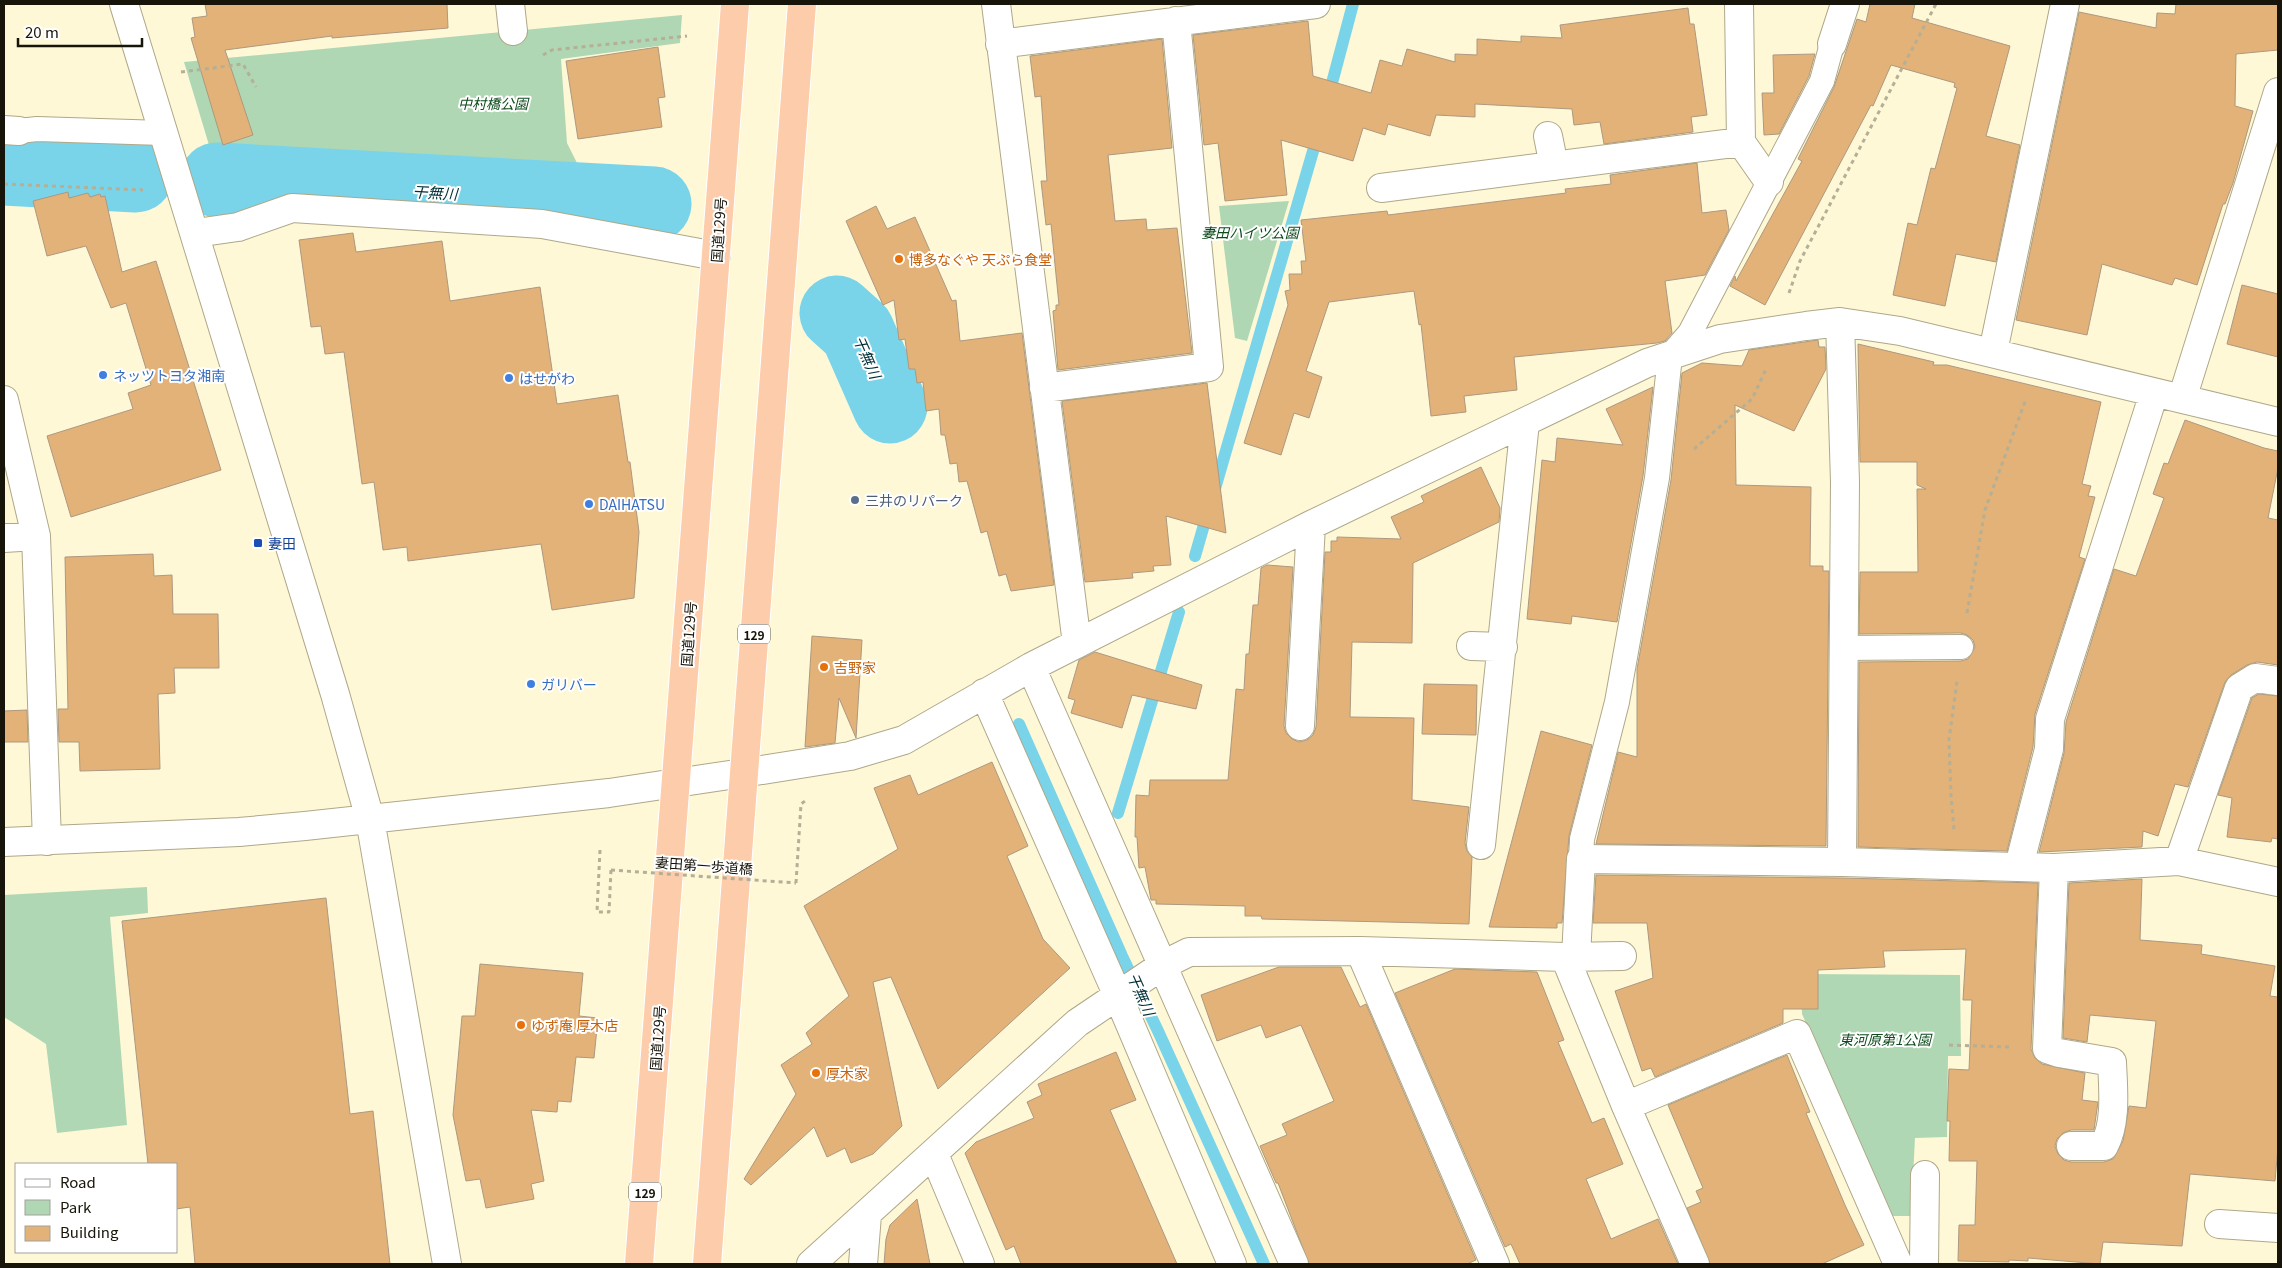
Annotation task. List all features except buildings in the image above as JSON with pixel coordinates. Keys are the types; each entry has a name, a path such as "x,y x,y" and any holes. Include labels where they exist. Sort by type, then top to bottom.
{"highway":[{"name":"国道129号","path":"639,1264 735,4"},
{"name":"129","path":"707,1264 802,4"}],"street":[{"path":"124,4 196,233 336,694 370,820 447,1264"},
{"path":"510,4 513,31"},
{"path":"996,4 1076,644"},
{"path":"1000,44 1316,4"},
{"path":"1740,4 1741,142 1769,182"},
{"path":"1832,44 1845,4"},
{"path":"1993,352 2065,4"},
{"path":"1044,388 1210,367 1176,21"},
{"path":"2182,399 2278,92"},
{"path":"1548,136 1554,166"},
{"path":"1381,188 1741,142"},
{"path":"196,233 238,227 292,208 542,224 716,256"},
{"path":"1840,322 1845,482 1842,862"},
{"path":"4,842 239,832 370,820 609,793 850,756 904,740 1031,667 1076,644 1311,525 1647,363 1720,339 1840,322 1900,331 1993,352 2278,422"},
{"path":"2019,866 2049,748 2050,719 2154,393"},
{"path":"4,400 36,536 47,841"},
{"path":"1481,845 1525,422"},
{"path":"1300,726 1311,525"},
{"path":"4,538 36,536"},
{"path":"1471,646 1503,647"},
{"path":"1031,667 1156,969 1294,1264"},
{"path":"2179,861 2239,688 2255,678 2278,681"},
{"path":"984,694 1122,993 1232,1264"},
{"path":"1695,1264 1626,1106 1570,957 1580,859 1842,862 2054,868 2179,861 2278,882"},
{"path":"2054,868 2047,1049 2059,1053 2112,1062 2113,1098 2109,1136 2104,1154 2071,1146"},
{"path":"1360,951 1495,1264"},
{"path":"811,1264 1077,1023 1156,969 1189,952 1360,951 1570,957 1622,956"},
{"path":"1626,1106 1797,1034 1898,1264"},
{"path":"934,1154 980,1264"},
{"path":"1924,1264 1925,1175"},
{"path":"864,1264 866,1215"},
{"path":"2218,1224 2275,1234"}],"lane":[{"path":"1580,859 1582,839 1617,702 1657,478 1670,356 1690,333 1822,81 1832,44"},
{"path":"11,131 37,129 163,133"},
{"path":"1844,648 1961,647"}],"path":[{"path":"1657,478 1664,475 1752,399 1775,350 1775,331 1800,261 1936,4"},
{"path":"543,56 552,50 688,36"},
{"path":"173,73 243,64 256,87"},
{"path":"4,184 150,191"},
{"path":"1958,865 1950,796 1949,740 1961,647 1985,510 2040,364"},
{"name":"妻田第一歩道橋","path":"600,850 597,912 609,912 611,870 796,884 801,804 810,797"},
{"path":"1949,1044 2047,1049"}],"green space":[{"name":"中村橋公園","path":"682,15 680,43 561,59 567,143 585,179 212,155 184,62"},
{"name":"妻田ハイツ公園","path":"1289,201 1247,341 1235,338 1219,206"},
{"path":"147,887 148,913 110,917 127,1125 57,1133 46,1044 4,1017 4,895"},
{"name":"東河原第1公園","path":"1801,974 1960,975 1961,1056 1948,1056 1947,1137 1915,1138 1911,1216 1891,1216 1802,1014"}],"waterway":[{"path":"1328,98 1353,4"},
{"path":"1214,492 1318,134"},
{"name":"干無川","path":"4,168 136,175"},
{"name":"干無川","path":"217,180 654,204"},
{"name":"干無川","path":"837,313 857,331 890,406"},
{"path":"1195,556 1208,511"},
{"path":"1118,813 1179,612"},
{"name":"干無川","path":"1019,724 1122,956 1264,1264"}],"place":[{"name":"博多なぐや 天ぷら食堂","path":"899,259"},
{"name":"ネッツトヨタ湘南","path":"103,375"},
{"name":"はせがわ","path":"509,378"},
{"name":"三井のリパーク","path":"855,500"},
{"name":"DAIHATSU","path":"589,504"},
{"name":"妻田","path":"258,543"},
{"name":"吉野家","path":"824,667"},
{"name":"ガリバー","path":"531,684"},
{"name":"ゆず庵 厚木店","path":"521,1025"},
{"name":"厚木家","path":"816,1073"}]}
